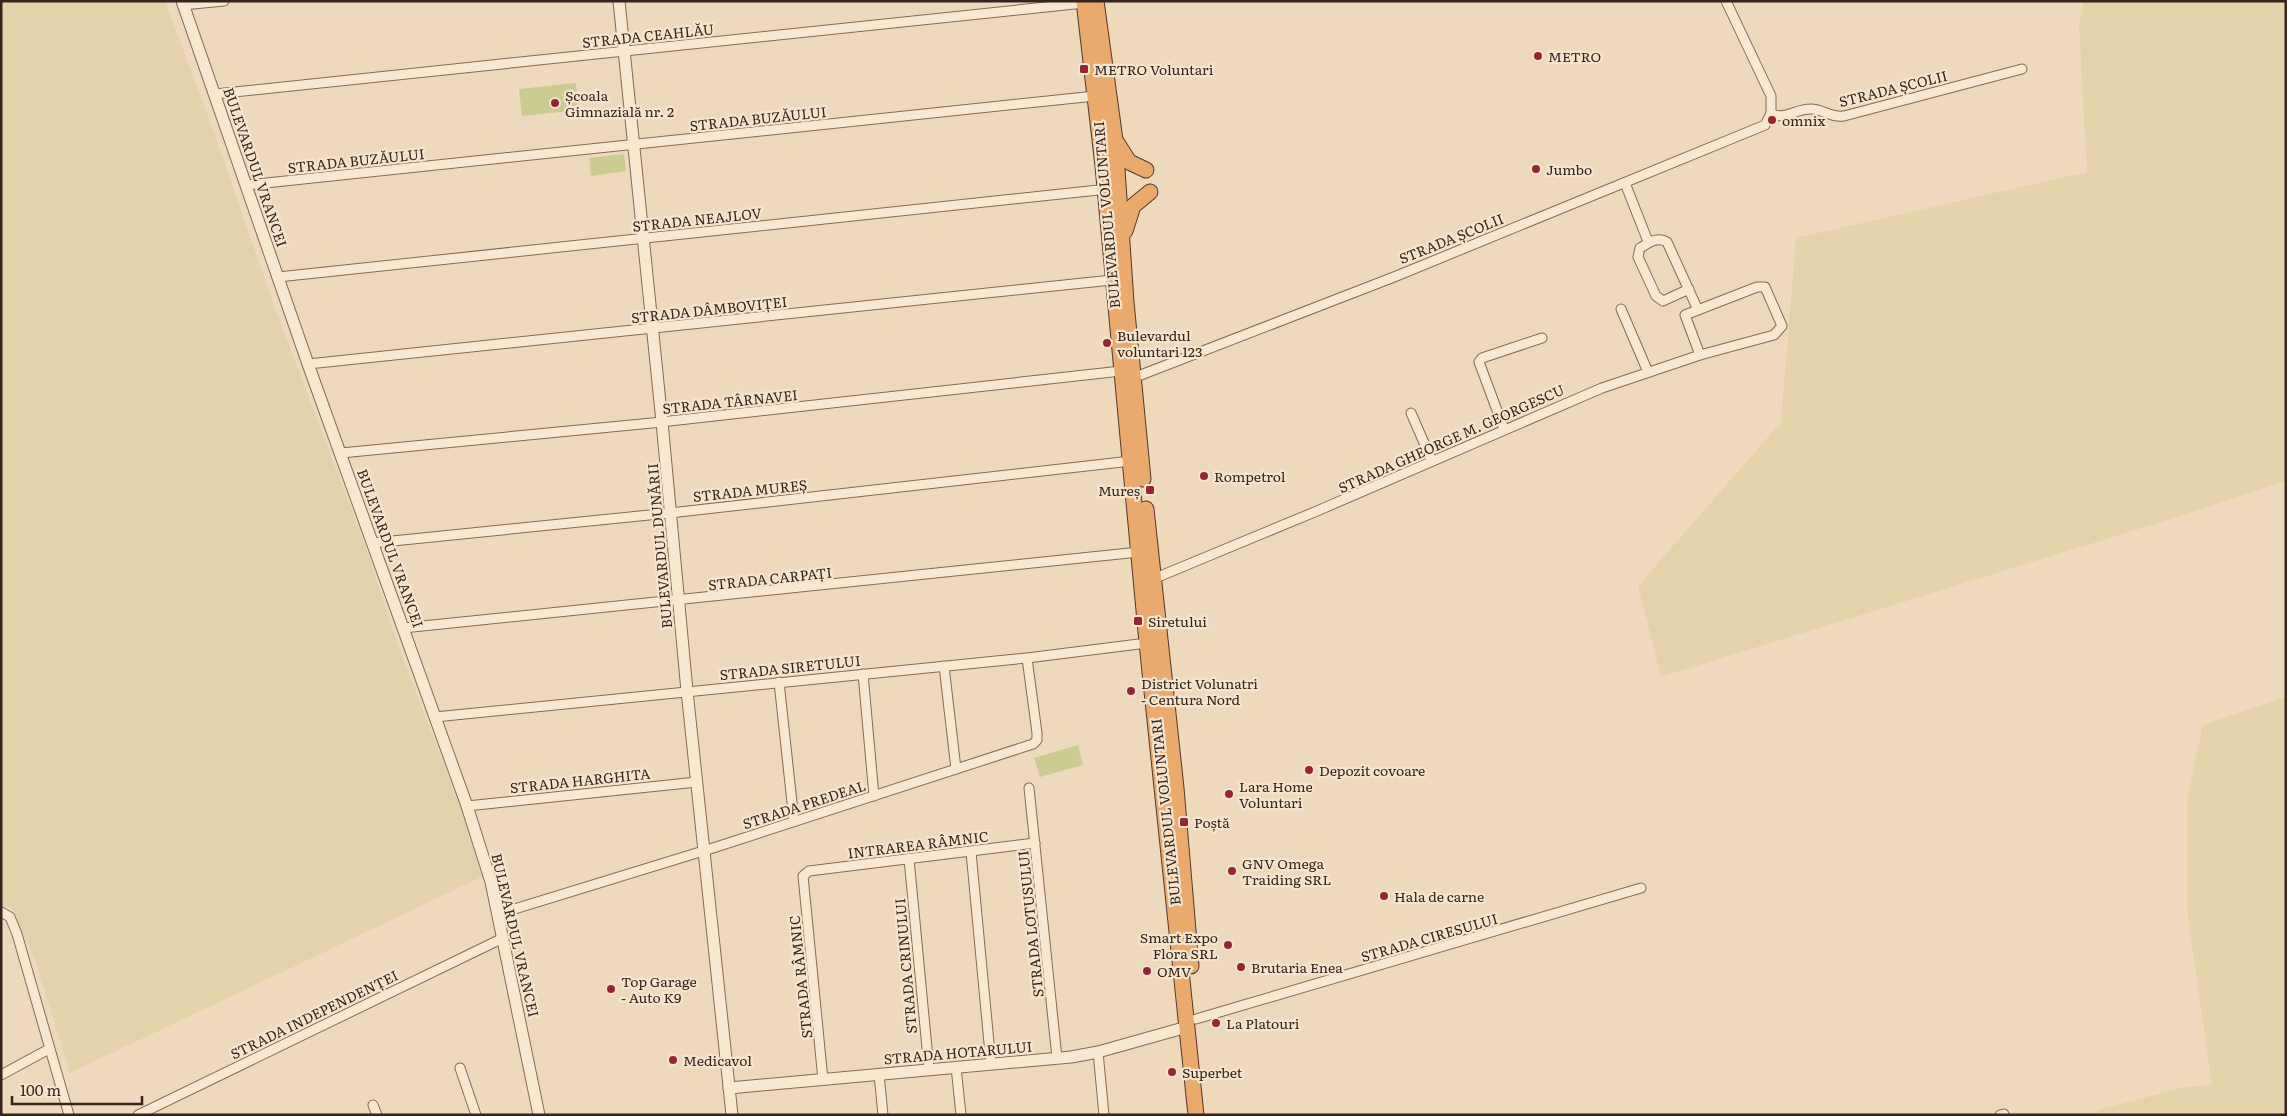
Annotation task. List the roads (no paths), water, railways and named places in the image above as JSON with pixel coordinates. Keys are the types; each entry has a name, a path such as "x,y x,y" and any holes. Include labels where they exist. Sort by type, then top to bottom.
{"highway":[{"name":"BULEVARDUL VOLUNTARI","path":"1088,2 1095,96 1122,242 1131,461 1147,643 1191,1023 1205,1115"},
{"name":"BULEVARDUL VOLUNTARI","path":"1088,2 1115,140 1112,188 1112,280 1127,375 1153,579 1176,788 1196,1115"},
{"path":"1115,140 1130,162 1146,170"},
{"path":"1122,242 1133,206 1142,196 1150,192"}],"street":[{"path":"182,3 224,1"},
{"name":"BULEVARDUL DUNĂRII","path":"619,1 653,329 687,691 732,1115"},
{"path":"1726,1 1766,83 1773,106 1771,114"},
{"name":"STRADA CEAHLĂU","path":"215,94 1088,2"},
{"name":"BULEVARDUL VRANCEI","path":"182,3 308,364 467,806 491,882 539,1115"},
{"name":"STRADA ȘCOLII","path":"1127,375 1394,276 1752,132 1765,125 1771,114 1780,116 1812,108 1830,116 1844,116 2022,69"},
{"name":"STRADA BUZĂULUI","path":"246,185 1095,96"},
{"path":"1625,183 1647,239"},
{"name":"STRADA NEAJLOV","path":"278,276 1112,188"},
{"path":"1689,289 1663,301 1660,300 1656,296 1638,257 1640,248 1656,240 1661,239 1667,242 1689,289 1698,310 1685,315 1700,355"},
{"name":"STRADA DÂMBOVIȚEI","path":"308,364 1112,280"},
{"name":"STRADA GHEORGE M. GEORGESCU","path":"1153,579 1570,401 1700,355 1766,338 1779,332 1782,326 1766,288 1763,286 1698,310"},
{"path":"1621,309 1648,372"},
{"path":"1504,429 1479,362 1482,358 1542,338"},
{"name":"STRADA TÂRNAVEI","path":"341,453 1127,375"},
{"path":"1412,413 1432,461"},
{"name":"STRADA MUREȘ","path":"373,543 670,513 1131,461"},
{"name":"STRADA CARPAȚI","path":"403,628 1139,552"},
{"name":"STRADA SIRETULUI","path":"436,718 687,691 1028,658 1147,643"},
{"name":"STRADA PREDEAL","path":"498,914 705,850 1033,744 1037,740 1028,658"},
{"path":"944,666 956,769"},
{"path":"862,674 874,796"},
{"path":"780,682 794,821"},
{"name":"STRADA HARGHITA","path":"467,806 697,782"},
{"name":"STRADA LOTUSULUI","path":"1029,788 1057,1058"},
{"name":"INTRAREA RÂMNIC","path":"805,873 809,870 1035,843"},
{"path":"971,852 991,1064"},
{"name":"STRADA CRINULUI","path":"909,859 929,1069"},
{"name":"STRADA RÂMNIC","path":"805,873 823,1080"},
{"name":"STRADA CIRESULUI","path":"1191,1023 1641,888"},
{"path":"1,912 10,917 13,923 69,1115"},
{"name":"STRADA INDEPENDENȚEI","path":"138,1115 503,938"},
{"name":"STRADA HOTARULUI","path":"730,1088 1057,1058 1098,1052 1191,1023"},
{"path":"1,1075 49,1049"},
{"path":"1098,1052 1104,1115"},
{"path":"956,1067 962,1115"},
{"path":"460,1068 476,1115"},
{"path":"878,1074 883,1115"},
{"path":"373,1104 377,1115"}],"place":[{"name":"METRO","path":"1538,56"},
{"name":"METRO Voluntari","path":"1084,69"},
{"name":"Școala Gimnazială nr. 2","path":"555,103"},
{"name":"omnix","path":"1772,120"},
{"name":"Jumbo","path":"1536,169"},
{"name":"Bulevardul voluntari 123","path":"1107,343"},
{"name":"Rompetrol","path":"1204,476"},
{"name":"Mureș","path":"1150,490"},
{"name":"Siretului","path":"1138,621"},
{"name":"District Volunatri - Centura Nord","path":"1131,691"},
{"name":"Depozit covoare","path":"1309,770"},
{"name":"Lara Home Voluntari","path":"1229,794"},
{"name":"Poștă","path":"1184,822"},
{"name":"GNV Omega Traiding SRL","path":"1232,871"},
{"name":"Hala de carne","path":"1384,896"},
{"name":"Smart Expo Flora SRL","path":"1228,945"},
{"name":"Brutaria Enea","path":"1241,967"},
{"name":"OMV","path":"1147,971"},
{"name":"Top Garage - Auto K9","path":"611,989"},
{"name":"La Platouri","path":"1216,1023"},
{"name":"Medicavol","path":"673,1060"},
{"name":"Superbet","path":"1172,1072"}]}
